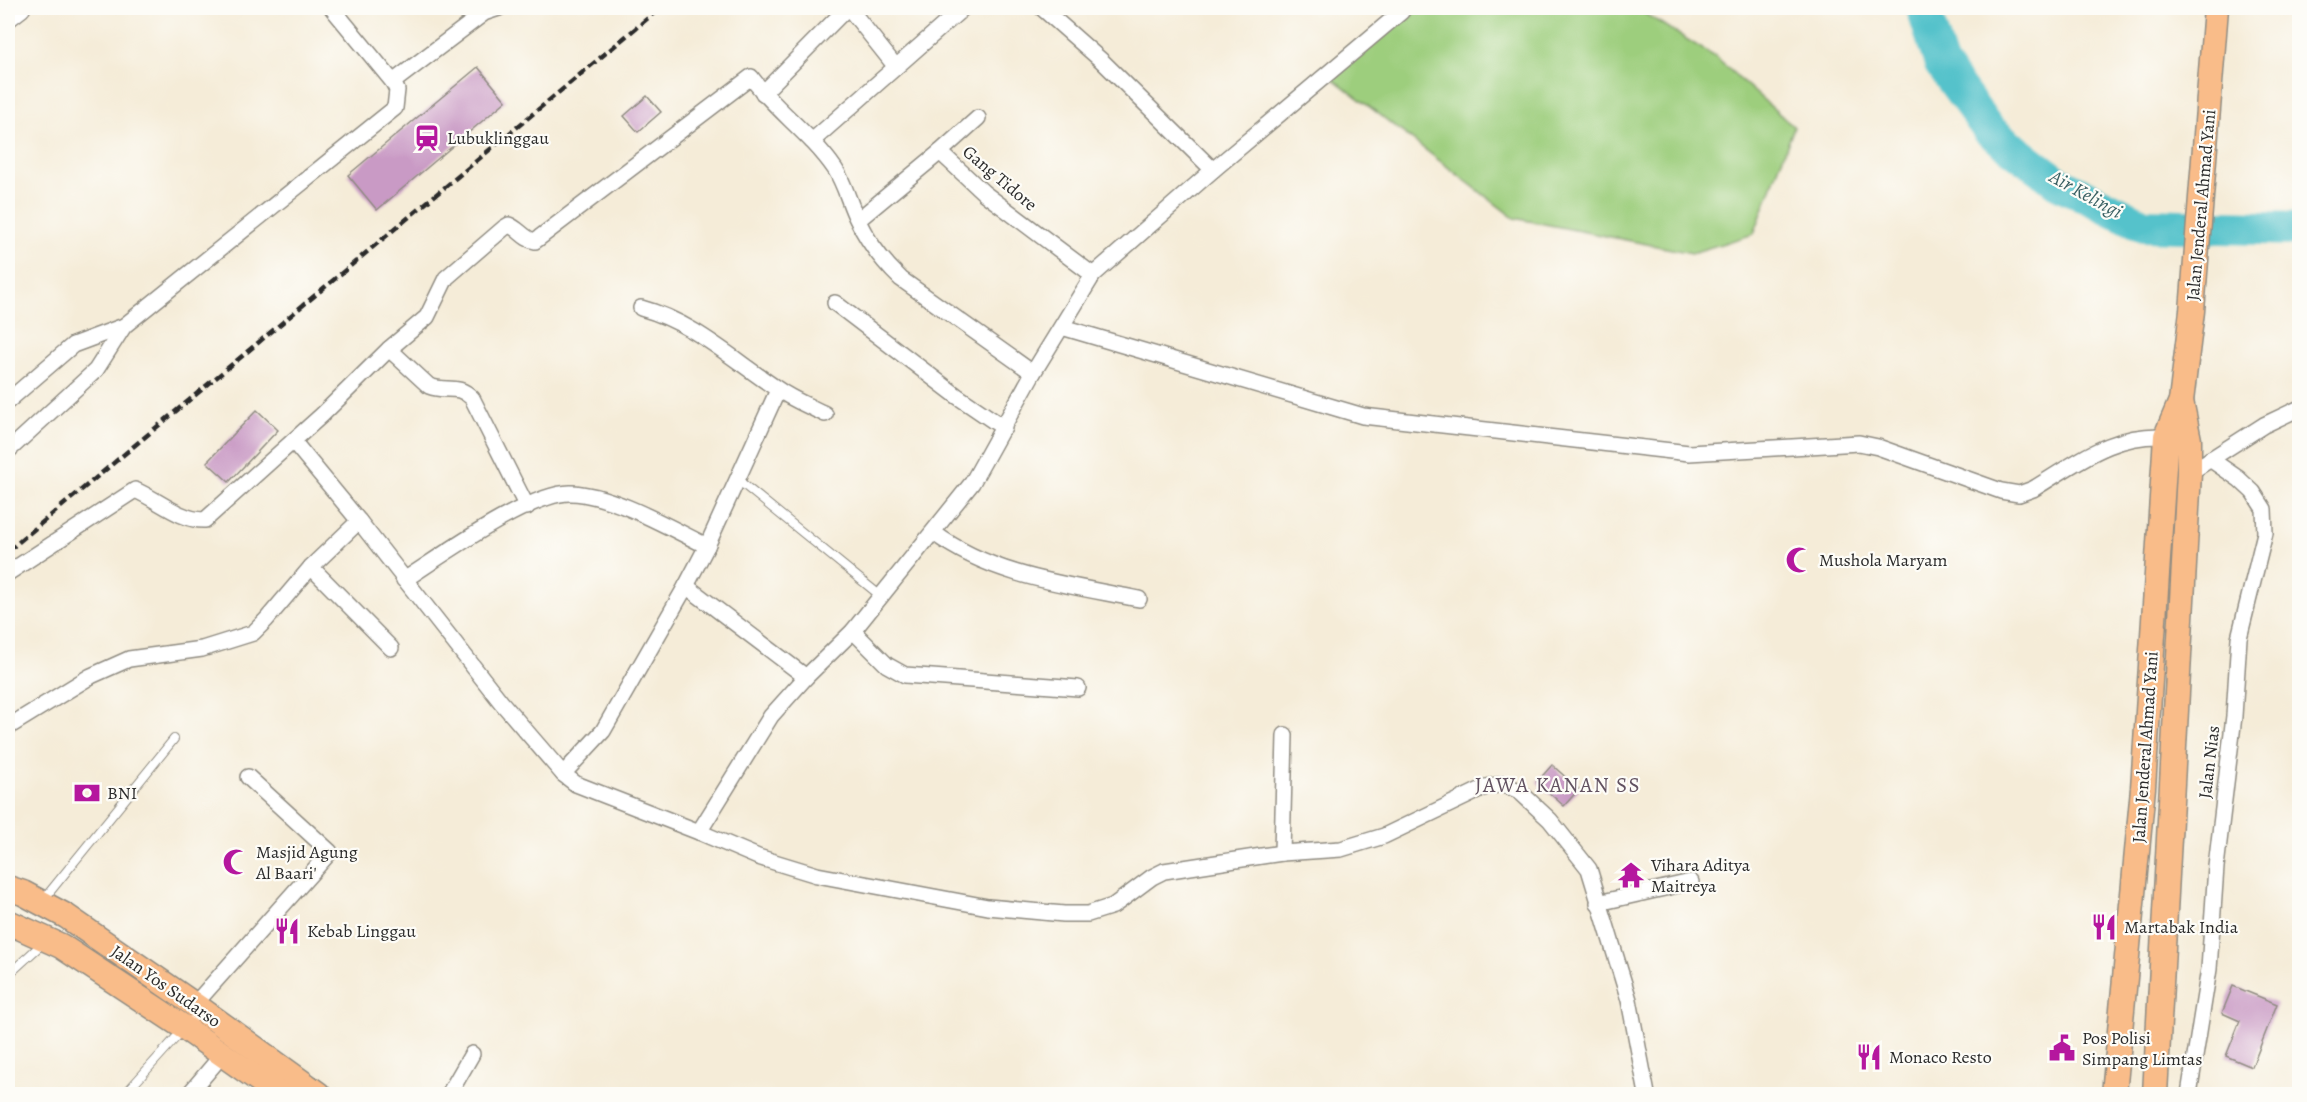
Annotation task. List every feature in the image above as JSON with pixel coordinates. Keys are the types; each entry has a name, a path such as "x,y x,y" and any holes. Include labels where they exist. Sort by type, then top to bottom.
{"highway":[{"name":"Jalan Jenderal Ahmad Yani","path":"2114,1095 2181,401 2192,311 2216,8"},
{"name":"Jalan Jenderal Ahmad Yani","path":"2155,1095 2189,473 2178,438"},
{"name":"Jalan Yos Sudarso","path":"8,888 66,916 198,1007 318,1095"},
{"path":"46,940 66,916"},
{"name":"Jalan Yos Sudarso","path":"8,922 61,946 279,1095"}],"street":[{"path":"8,18 21,8"},
{"path":"8,401 73,345 124,326 395,108 397,90 393,82 332,8"},
{"path":"393,82 484,13 499,8"},
{"path":"763,93 848,8 896,68"},
{"path":"812,141 963,8"},
{"path":"1042,8 1102,61 1213,170"},
{"path":"699,832 771,716 806,677 853,631 972,483 1033,373 1093,275 1404,8"},
{"path":"8,573 135,490 186,517 205,520 293,441 389,349 427,317 446,278 504,228 509,225 516,227 530,240 535,241 751,77 763,93 812,141 840,177 858,220 879,256 901,279 1033,373"},
{"path":"940,152 978,118"},
{"name":"Gang Tidore","path":"858,220 940,152 984,193 1093,275"},
{"path":"835,303 957,396 1004,428"},
{"path":"641,308 666,314 778,390 825,414"},
{"path":"8,451 96,370 124,326"},
{"path":"1062,327 1363,416 1689,453 1859,443 2001,491 2019,494 2033,489 2116,441 2135,437 2178,438"},
{"path":"389,349 429,386 459,389 472,398 527,507"},
{"path":"563,774 603,731 686,586 708,546 778,390"},
{"path":"2189,473 2264,424 2300,408"},
{"path":"293,441 501,702 563,774 576,784 758,857 817,875 988,907 1088,914 1113,906 1152,877 1164,871 1282,853 1341,849 1373,839 1486,787 1503,784 1520,790 1550,820 1589,869 1629,1000 1647,1095"},
{"name":"Jalan Nias","path":"2189,1095 2209,969 2216,867 2234,716 2239,638 2265,533 2264,509 2253,492 2210,459"},
{"path":"404,580 490,524 540,500 570,492 607,500 708,546"},
{"path":"8,727 91,676 129,660 202,649 253,633 311,567 359,521"},
{"path":"934,533 961,552 1026,577 1139,600"},
{"path":"311,567 391,648"},
{"path":"686,586 806,677"},
{"path":"853,631 887,665 906,675 1078,688"},
{"path":"1282,853 1285,735"},
{"path":"198,1007 330,852 248,777"},
{"path":"1598,903 1691,882"},
{"path":"449,1095 472,1054"},
{"path":"189,1095 222,1055"}],"lane":[{"path":"738,480 882,597"},
{"path":"41,903 174,740"},
{"path":"8,975 46,940"},
{"path":"125,1095 184,1028 198,1007"}],"green space":[{"path":"1409,8 1636,8 1714,56 1794,127 1754,234 1692,253 1514,218 1332,78"}],"building":[{"name":"Lubuklinggau","path":"478,67 506,101 377,210 348,175"},
{"path":"647,96 661,112 638,132 624,116"},
{"path":"257,410 278,430 229,482 207,462"},
{"path":"1552,765 1579,789 1564,806 1537,782"},
{"path":"2233,986 2277,1004 2252,1067 2226,1056 2240,1021 2222,1013"}],"waterway":[{"name":"Air Kelingi","path":"1923,8 1941,64 1989,130 2057,182 2144,225 2300,229"}],"railway":[{"path":"8,551 660,8"}],"place":[{"name":"Lubuklinggau","path":"427,138"},
{"name":"Mushola Maryam","path":"1799,560"},
{"name":"BNI","path":"87,793"},
{"name":"Masjid Agung Al Baari'","path":"236,862"},
{"name":"Vihara Aditya Maitreya","path":"1631,875"},
{"name":"Martabak India","path":"2104,927"},
{"name":"Kebab Linggau","path":"287,931"},
{"name":"Pos Polisi Simpang Limtas","path":"2062,1048"},
{"name":"Monaco Resto","path":"1869,1057"}],"district":[{"name":"JAWA KANAN SS","path":"1558,785"}]}
